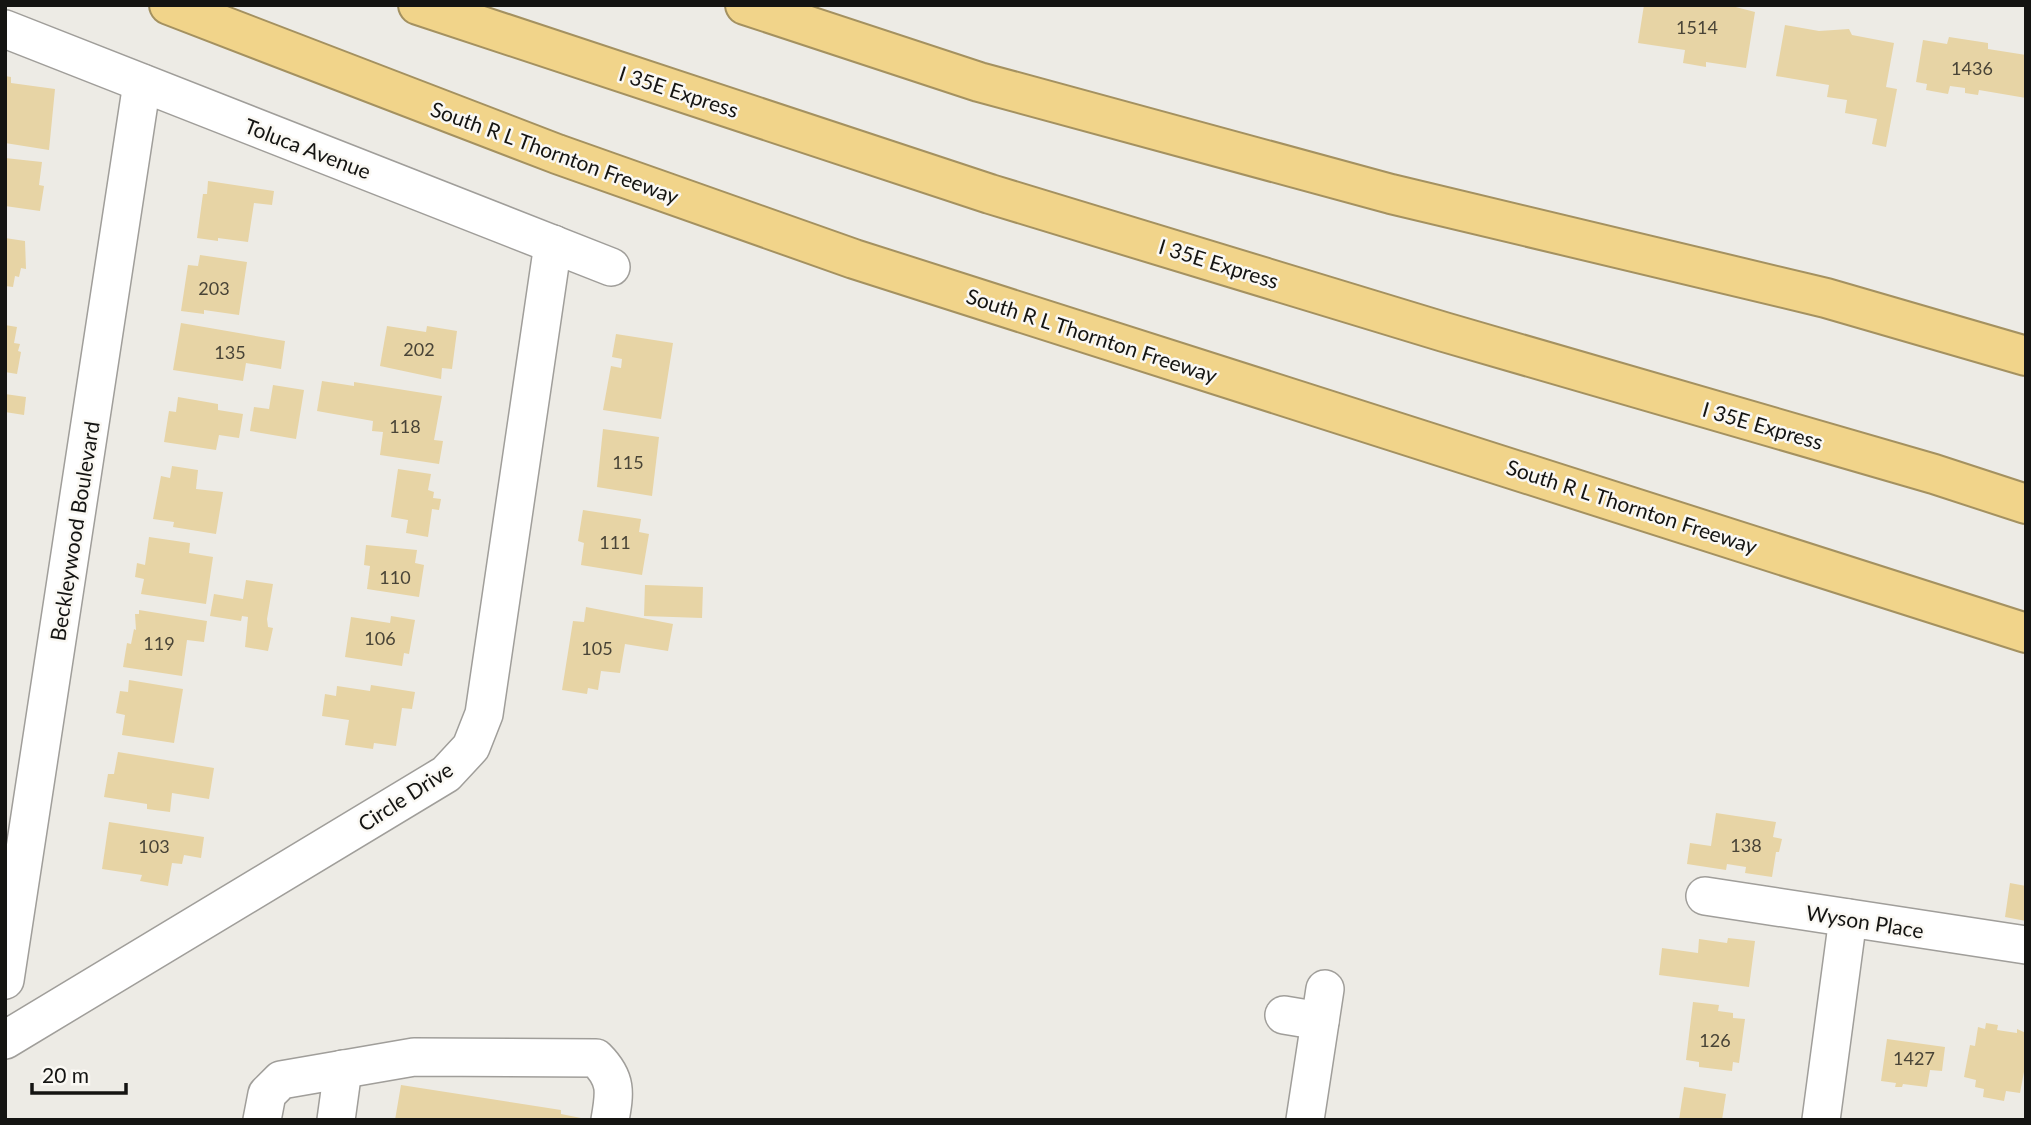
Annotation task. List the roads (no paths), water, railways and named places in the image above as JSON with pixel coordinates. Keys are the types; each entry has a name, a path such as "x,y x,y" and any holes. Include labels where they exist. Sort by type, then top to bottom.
{"highway":[{"name":"South R L Thornton Freeway","path":"169,5 557,154 854,258 2026,633"},
{"name":"I 35E Express","path":"418,5 990,194 1430,328 1934,474 2026,504"},
{"path":"745,5 979,82 1391,194 1826,298 2026,356"}],"street":[{"name":"Toluca Avenue","path":"5,29 611,267"},
{"name":"Beckleywood Boulevard","path":"5,980 142,83"},
{"name":"Circle Drive","path":"5,1040 446,774 471,747 484,714 553,244"},
{"name":"Wyson Place","path":"1705,896 2026,945"},
{"path":"1821,1120 1848,918"},
{"path":"1284,1015 1323,1005 1305,1120"},
{"path":"262,1120 267,1094 281,1080 414,1057 441,1056 596,1058 610,1072 614,1095 610,1120"},
{"path":"335,1120 343,1069"}]}
